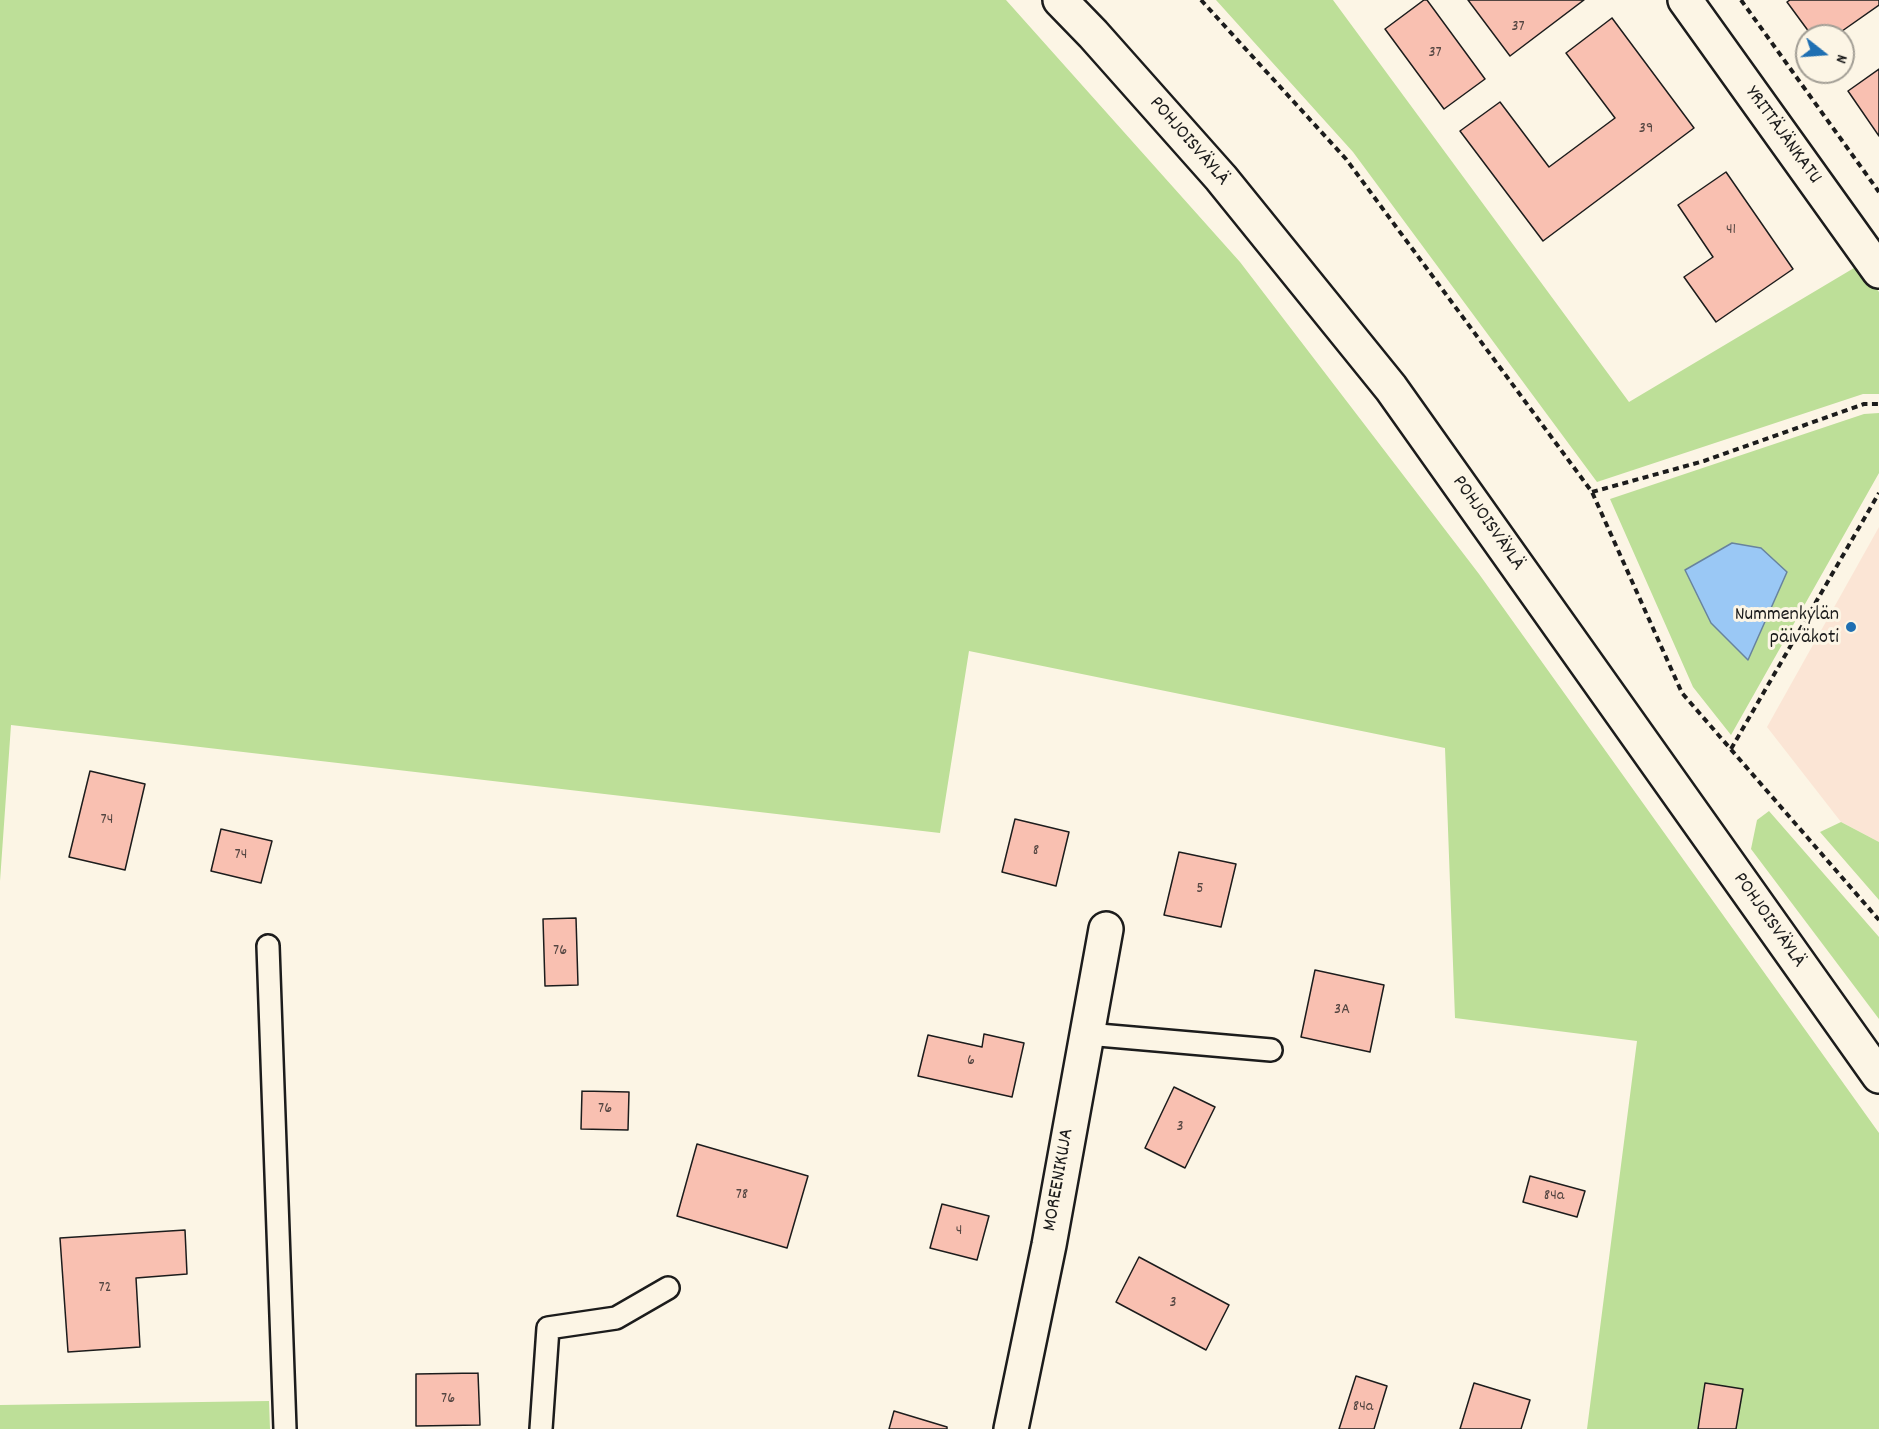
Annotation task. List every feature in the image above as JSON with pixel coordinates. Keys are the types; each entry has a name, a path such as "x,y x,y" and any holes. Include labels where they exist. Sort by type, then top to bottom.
{"street":[{"name":"POHJOISVÄYLÄ","path":"1060,0 1221,178 1391,388 1879,1076"},
{"name":"YRITTÄJÄNKATU","path":"1685,0 1879,271"},
{"name":"MOREENIKUJA","path":"1011,1429 1048,1245 1106,929"}],"lane":[{"path":"268,946 285,1429"},
{"path":"1087,1034 1271,1050"},
{"path":"541,1429 548,1328 616,1318 668,1288"}],"path":[{"path":"1201,0 1346,159 1592,492 1682,693 1879,920"},
{"path":"1741,0 1879,192"},
{"path":"1592,492 1704,461 1864,404 1879,404"},
{"path":"1731,748 1879,493"}],"shaded area":[{"name":"Nummenkylän päiväkoti","path":"1879,527 1879,842 1841,822 1767,727"}],"green space":[{"path":"0,0 1006,0 1240,262 1479,574 1879,1133 1879,1429 1587,1429 1637,1041 1455,1018 1445,748 969,651 940,833 11,725 0,881"},
{"path":"1216,0 1333,0 1629,402 1859,265 1879,292 1879,394 1863,394 1597,482 1353,152"},
{"path":"1879,413 1879,473 1731,735 1693,687 1610,499 1864,414"},
{"path":"1769,811 1879,937 1879,1019 1751,849 1757,820"},
{"path":"1841,822 1879,842 1879,900 1820,832"},
{"path":"269,1401 270,1429 0,1429 0,1405"}],"water":[{"path":"1732,543 1761,548 1787,572 1748,660 1711,623 1685,570"}],"building":[{"path":"1427,0 1485,79 1444,109 1385,29"},
{"path":"1468,0 1584,0 1510,56"},
{"path":"1790,0 1879,0 1879,5 1852,24 1803,24 1787,2"},
{"path":"1612,18 1694,128 1543,241 1460,131 1500,102 1549,167 1615,118 1566,53"},
{"path":"1879,69 1879,136 1848,91"},
{"path":"1726,172 1793,269 1716,322 1684,277 1713,257 1678,205"},
{"path":"90,771 145,784 125,870 69,857"},
{"path":"1015,819 1069,832 1056,886 1002,872"},
{"path":"221,829 272,841 261,883 211,871"},
{"path":"1179,852 1236,864 1221,927 1164,915"},
{"path":"576,918 578,985 545,986 543,919"},
{"path":"1315,970 1384,985 1370,1052 1301,1037"},
{"path":"984,1034 1024,1043 1012,1097 918,1076 928,1035 982,1047"},
{"path":"1174,1087 1215,1107 1185,1168 1145,1148"},
{"path":"582,1091 629,1092 628,1130 581,1129"},
{"path":"697,1144 808,1176 787,1248 677,1216"},
{"path":"1530,1176 1585,1191 1577,1217 1523,1202"},
{"path":"942,1204 989,1216 977,1260 930,1248"},
{"path":"185,1230 187,1274 136,1278 140,1347 68,1352 60,1238"},
{"path":"1139,1257 1229,1305 1206,1350 1116,1302"},
{"path":"478,1373 480,1425 416,1426 416,1374"},
{"path":"1356,1376 1387,1386 1374,1429 1339,1429"},
{"path":"1474,1383 1530,1400 1521,1429 1460,1429"},
{"path":"1705,1383 1743,1389 1736,1429 1698,1429"},
{"path":"894,1411 947,1427 947,1429 889,1429"}],"place":[{"name":"Nummenkylän päiväkoti","path":"1851,627"}]}
